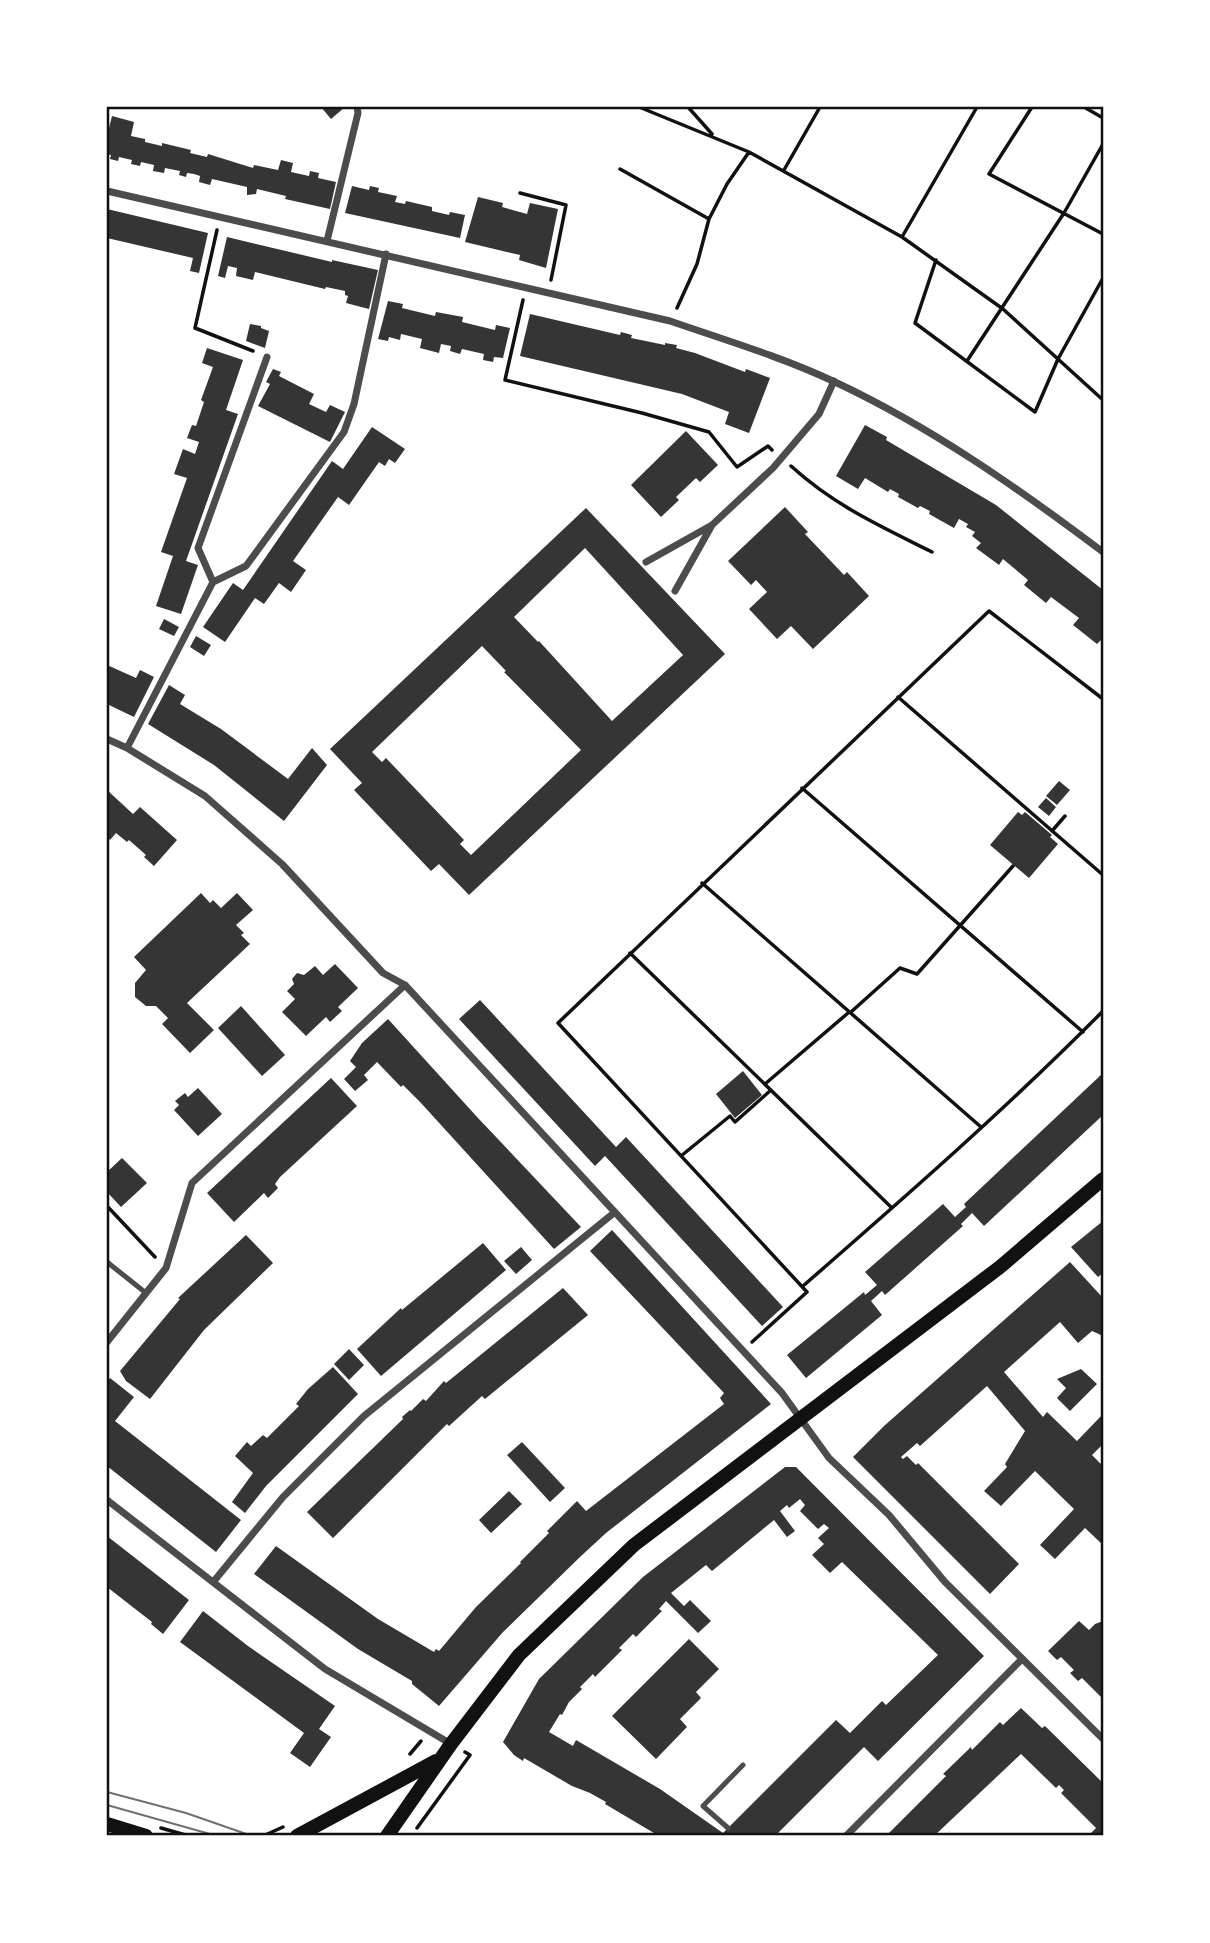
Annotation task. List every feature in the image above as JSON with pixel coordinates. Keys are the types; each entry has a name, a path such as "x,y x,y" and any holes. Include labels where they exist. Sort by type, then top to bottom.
{"main road":[{"path":"387,1836 440,1759 519,1655 634,1545 1000,1267 1103,1180"},
{"path":"297,1836 440,1759"},
{"path":"107,1824 146,1836"}],"street":[{"path":"327,241 358,113 357,107"},
{"path":"107,191 670,321 758,351 834,381 925,429 1028,495 1103,552"},
{"path":"127,748 213,582 246,566 344,432 354,404 386,254"},
{"path":"213,582 198,548 267,357"},
{"path":"646,562 712,525 781,458 819,414 834,381"},
{"path":"675,591 712,525"},
{"path":"107,739 127,748 205,796 282,864 383,973 405,985 782,1393 829,1458 889,1515 945,1582 1103,1739"},
{"path":"107,1342 166,1268 192,1183 405,985"},
{"path":"214,1581 283,1497 364,1416 615,1212"},
{"path":"107,1500 325,1669 451,1744"},
{"path":"846,1836 1022,1659"}],"lane":[{"path":"107,1262 146,1293"},
{"path":"728,1828 703,1805 743,1765"}],"path":[{"path":"639,107 749,152 902,237 1003,309 1103,400"},
{"path":"688,107 714,136"},
{"path":"784,170 820,107"},
{"path":"902,237 977,107"},
{"path":"1032,107 989,174 1103,234"},
{"path":"1084,107 1103,118"},
{"path":"967,361 1064,213 1103,144"},
{"path":"670,321 697,264 709,219 727,184 749,152"},
{"path":"620,169 709,219"},
{"path":"520,194 566,205 549,292"},
{"path":"219,217 195,328 267,357"},
{"path":"936,260 915,323 1035,412 1058,359 1103,278"},
{"path":"526,287 505,380 642,412 709,432 737,467 768,446 816,489 843,507 932,552"},
{"path":"743,1350 807,1292 558,1023 989,611 1103,699"},
{"path":"898,697 1103,875"},
{"path":"802,788 1083,1032"},
{"path":"1052,831 1065,816"},
{"path":"765,1084 900,968 917,974 1013,866"},
{"path":"702,883 981,1127"},
{"path":"630,953 893,1208"},
{"path":"802,1287 893,1208 1103,1011"},
{"path":"681,1156 730,1116 735,1122 771,1090"},
{"path":"107,1206 166,1268"},
{"path":"411,1836 470,1755"}],"building":[{"path":"321,107 345,107 331,119"},
{"path":"112,116 134,122 131,136 145,139 145,142 191,150 190,153 207,157 208,154 253,168 254,165 278,170 281,160 293,163 291,172 309,176 310,171 319,173 318,178 336,182 330,209 285,199 286,196 257,189 256,194 247,195 247,187 212,179 210,185 199,182 200,176 194,174 187,173 186,177 179,175 180,171 165,168 164,173 153,171 154,165 141,162 140,166 131,164 132,160 119,157 118,161 110,159 111,155 107,154 107,127 109,128"},
{"path":"352,186 369,190 370,186 379,188 378,192 397,196 395,202 405,204 406,201 432,207 432,211 465,215 460,238 345,213"},
{"path":"478,197 503,203 502,207 527,214 530,203 558,209 546,268 519,260 520,255 465,242"},
{"path":"107,209 208,233 199,273 190,271 193,258 107,238"},
{"path":"227,237 378,270 369,309 346,303 348,296 345,291 325,289 255,272 253,280 236,276 237,268 228,266 225,278 218,276"},
{"path":"388,301 403,304 402,308 435,316 436,312 463,317 462,322 495,330 496,325 510,328 503,358 494,357 493,362 483,360 484,354 462,349 460,354 450,351 451,346 441,344 439,353 420,348 422,339 401,334 400,340 389,337 388,341 378,339"},
{"path":"530,314 620,335 621,332 632,335 631,338 677,345 676,348 770,378 749,433 725,424 729,412 682,394 520,356"},
{"path":"250,324 269,331 265,348 246,341"},
{"path":"207,348 243,360 226,410 238,414 186,561 198,565 181,614 156,606 173,556 161,552 187,478 174,474 183,449 195,454 199,442 187,438 192,425 196,426 204,402 201,400 213,367 202,363"},
{"path":"273,369 281,372 279,376 314,394 309,404 326,412 330,405 345,412 330,442 258,406 270,384 266,382"},
{"path":"865,425 996,505 1103,590 1103,640 1097,644 1073,625 1079,618 1051,597 1046,603 1024,585 1028,580 1003,559 999,565 976,548 981,543 972,536 975,532 966,527 968,524 959,519 954,528 929,514 930,511 898,497 899,494 890,489 888,492 865,478 858,489 836,476"},
{"path":"372,427 405,449 395,463 389,459 385,466 379,462 349,505 338,497 293,561 306,570 291,592 279,583 264,604 255,598 225,642 203,627 233,583 243,590 332,461 343,469"},
{"path":"686,431 718,465 700,482 696,478 676,497 679,500 661,517 631,485"},
{"path":"785,507 808,532 805,534 844,575 847,572 869,596 813,649 791,626 777,639 749,609 767,592 756,580 751,585 728,561"},
{"path":"586,508 725,654 469,895 439,864 431,871 354,790 362,783 330,749","holes":["585,548 683,655 612,721 514,617","482,646 581,750 471,855 460,844 464,840 386,758 382,762 372,752"]},
{"path":"164,619 179,627 174,636 159,629"},
{"path":"196,636 211,645 204,656 190,647"},
{"path":"107,665 136,678 140,670 154,677 134,717 107,704"},
{"path":"169,685 185,695 180,704 221,729 288,779 312,748 327,765 284,821 214,765 148,724"},
{"path":"1059,781 1070,790 1057,805 1046,796"},
{"path":"107,790 133,814 140,807 177,840 154,866 129,840 127,842 116,833 110,840 107,836"},
{"path":"1046,798 1056,807 1049,816 1038,807"},
{"path":"1018,812 1022,815 1025,812 1052,835 1050,837 1058,844 1029,878 990,845"},
{"path":"201,893 210,903 213,900 221,908 237,893 253,910 236,925 250,944 187,1003 214,1030 190,1053 162,1024 168,1018 156,1006 146,1006 135,997 135,983 146,970 134,957"},
{"path":"335,964 358,988 338,1007 342,1011 330,1022 326,1017 306,1036 282,1012 295,999 287,991 294,984 292,979 297,973 304,975 315,966 323,975"},
{"path":"480,1000 616,1147 626,1137 783,1307 762,1326 605,1156 595,1166 459,1019"},
{"path":"241,1006 285,1055 262,1076 218,1028"},
{"path":"388,1019 581,1227 554,1249 421,1103 377,1062 364,1075 368,1080 355,1091 344,1079 356,1067 350,1061 362,1043"},
{"path":"743,1071 762,1095 735,1118 716,1094"},
{"path":"1103,1073 1103,1115 984,1226 972,1213 961,1224 963,1226 885,1295 882,1291 871,1301 882,1315 806,1378 787,1355 864,1292 865,1295 877,1285 865,1272 943,1204 955,1217 966,1207 964,1204"},
{"path":"331,1078 357,1106 280,1177 275,1184 278,1188 268,1198 264,1193 234,1222 207,1193"},
{"path":"198,1088 222,1114 198,1136 174,1110 179,1105 175,1101 185,1093 188,1097"},
{"path":"122,1158 147,1183 121,1207 107,1192 107,1172"},
{"path":"1103,1221 1103,1273 1098,1277 1071,1247"},
{"path":"612,1230 771,1404 606,1533 503,1632 439,1706 412,1684 412,1681 358,1649 254,1574 276,1546 378,1619 434,1652 436,1649 439,1651 476,1607 521,1563 549,1533 547,1531 577,1501 586,1511 724,1404 720,1398 724,1393 590,1251"},
{"path":"246,1235 273,1263 204,1330 150,1399 126,1381 120,1371 180,1299 178,1298"},
{"path":"483,1243 506,1270 381,1376 357,1349 401,1308 402,1310"},
{"path":"521,1247 532,1260 516,1274 504,1261"},
{"path":"1070,1262 1103,1298 1103,1336 1092,1331 1078,1343 1060,1322 1004,1372 1043,1417 1047,1412 1077,1441 1103,1414 1103,1444 1092,1455 1103,1466 1103,1545 1085,1528 1055,1559 1040,1545 1074,1509 1035,1471 1001,1506 984,1491 1007,1467 1005,1464 1025,1431 987,1386 920,1446 917,1443 901,1457 903,1459 907,1456 916,1465 918,1463 1019,1564 990,1594 853,1457 884,1426"},
{"path":"563,1288 588,1315 485,1399 482,1396 449,1426 447,1424 333,1538 307,1512 410,1410 423,1399 426,1401 444,1381 446,1383"},
{"path":"349,1349 364,1365 349,1380 334,1364"},
{"path":"333,1367 358,1394 266,1486 245,1513 232,1502 253,1473 235,1456 247,1442 251,1446 263,1435 267,1438 299,1406 296,1404 308,1389"},
{"path":"1081,1369 1097,1384 1070,1411 1057,1398 1066,1388 1057,1379"},
{"path":"110,1378 134,1397 115,1421 241,1520 216,1552 107,1466 107,1383"},
{"path":"522,1442 565,1488 550,1502 507,1455"},
{"path":"785,1467 796,1467 984,1656 878,1761 864,1747 775,1836 750,1836 747,1833 743,1836 659,1836 590,1793 572,1786 524,1758 523,1761 503,1742 539,1679 643,1577","holes":["800,1499 805,1505 800,1511 818,1529 824,1524 829,1528 818,1538 824,1544 812,1555 830,1573 842,1562 938,1655 886,1705 882,1701 850,1733 836,1720 723,1833 660,1789 576,1740 573,1746 549,1732 569,1702 582,1689 580,1687 593,1674 595,1677 622,1650 619,1648 633,1634 636,1637 662,1611 659,1609 666,1601 698,1633 711,1621 690,1600 684,1606 671,1593 706,1565 712,1571 774,1520 787,1537 795,1531 780,1511"]},
{"path":"509,1491 522,1504 491,1533 479,1520"},
{"path":"107,1536 189,1600 163,1634 152,1622 107,1587"},
{"path":"203,1611 248,1646 335,1706 319,1729 331,1737 310,1767 290,1753 304,1733 180,1642"},
{"path":"1079,1621 1089,1630 1103,1621 1103,1699 1082,1678 1078,1681 1070,1673 1074,1670 1061,1657 1057,1660 1048,1651"},
{"path":"689,1639 719,1669 696,1692 701,1698 680,1719 687,1727 656,1759 612,1716"},
{"path":"1021,1708 1042,1728 1045,1726 1103,1783 1103,1836 1088,1836 1096,1828 1061,1793 1064,1790 1059,1785 1056,1788 1021,1754 934,1836 886,1836 971,1747 972,1750 1000,1722 1003,1725"}],"tram line":[{"path":"107,1792 186,1813 252,1836"},
{"path":"107,1805 217,1836"}]}
